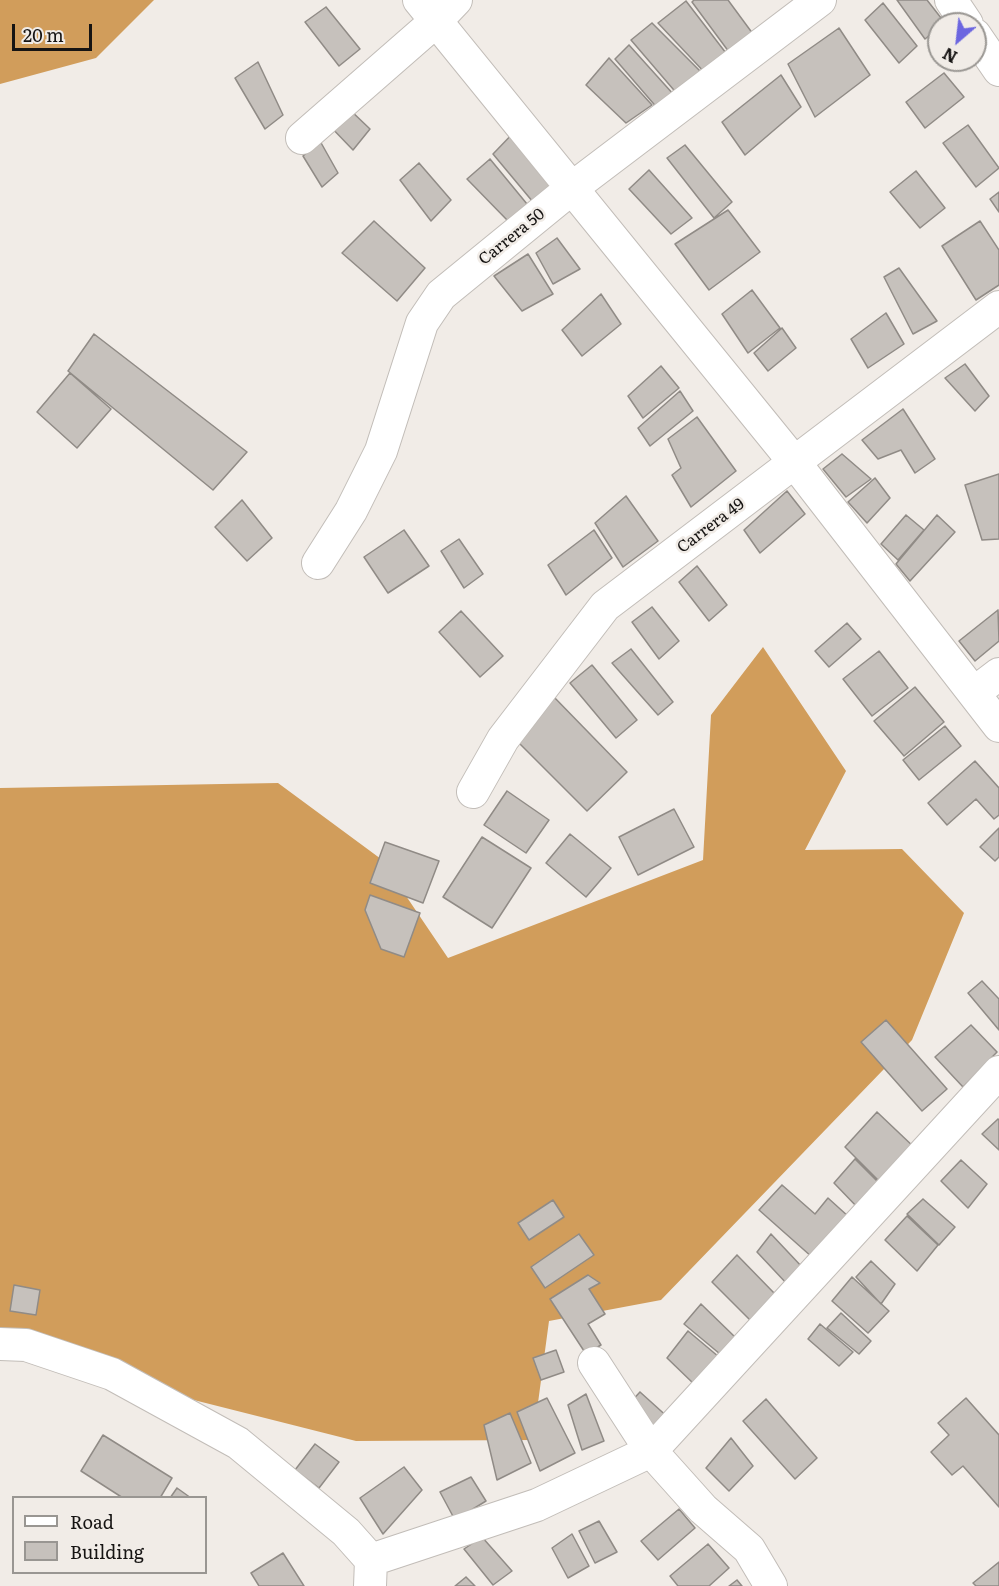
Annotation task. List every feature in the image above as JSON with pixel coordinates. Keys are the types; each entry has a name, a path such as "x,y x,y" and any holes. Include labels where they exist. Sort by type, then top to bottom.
{"street":[{"name":"Carrera 50","path":"318,563 351,511 381,451 422,322 441,295 572,188 820,0"},
{"path":"302,138 437,7 572,188 795,463 999,726"},
{"path":"987,52 999,70"},
{"name":"Carrera 49","path":"472,792 502,739 605,606 999,308"},
{"path":"974,693 999,674"},
{"path":"0,1344 26,1345 112,1374 238,1443 313,1502 371,1573 537,1504 651,1451 999,1072"},
{"path":"594,1363 651,1451 703,1509 749,1549 771,1586"}],"shaded area":[{"path":"0,0 154,0 96,58 0,84"},
{"path":"763,647 846,771 805,850 902,849 964,913 912,1040 661,1300 549,1321 533,1440 356,1441 0,1351 0,788 278,783 381,859 448,958 703,860 711,715"}],"building":[{"path":"694,0 728,0 753,34 729,52 692,2"},
{"path":"897,0 927,0 936,12 927,12 927,37 925,39"},
{"path":"686,1 729,57 707,75 658,23"},
{"path":"883,3 917,46 899,63 865,20"},
{"path":"326,7 360,49 339,66 305,22"},
{"path":"652,23 705,76 679,96 631,40"},
{"path":"839,28 870,75 815,117 788,64"},
{"path":"629,45 674,95 659,110 615,59"},
{"path":"609,58 652,105 626,123 586,85"},
{"path":"258,62 283,115 265,129 235,78"},
{"path":"944,73 964,97 925,128 906,102"},
{"path":"781,75 801,107 745,155 722,122"},
{"path":"347,107 370,129 353,150 327,123"},
{"path":"968,125 999,168 976,187 943,143"},
{"path":"519,127 562,178 533,202 493,154"},
{"path":"320,141 338,173 322,187 303,156"},
{"path":"685,145 732,202 714,218 667,158"},
{"path":"490,159 527,204 508,221 467,179"},
{"path":"419,163 451,200 431,221 400,180"},
{"path":"649,170 692,218 671,234 629,189"},
{"path":"916,171 945,208 920,228 890,192"},
{"path":"999,192 999,212 990,199"},
{"path":"728,210 760,252 709,290 675,244"},
{"path":"374,221 425,268 397,301 342,253"},
{"path":"980,221 999,250 999,285 976,300 942,246"},
{"path":"557,238 580,269 553,284 536,253"},
{"path":"528,254 553,294 522,311 494,276"},
{"path":"899,268 937,321 913,334 884,277"},
{"path":"752,290 780,328 748,353 722,314"},
{"path":"601,294 621,324 582,356 562,330"},
{"path":"886,313 904,344 868,368 851,339"},
{"path":"782,328 796,348 768,371 754,353"},
{"path":"94,334 247,452 213,490 68,371"},
{"path":"965,364 989,396 975,411 945,378"},
{"path":"661,366 679,388 643,418 628,396"},
{"path":"70,373 111,409 77,448 37,412"},
{"path":"680,391 693,411 650,446 638,428"},
{"path":"903,409 935,459 915,473 901,450 878,459 862,440"},
{"path":"697,417 736,471 691,507 672,475 681,468 668,439"},
{"path":"842,454 871,479 846,497 823,469"},
{"path":"999,474 999,539 982,540 965,485"},
{"path":"875,478 890,498 867,523 848,502"},
{"path":"787,491 805,514 760,553 744,530"},
{"path":"626,496 658,541 623,567 595,523"},
{"path":"242,500 272,538 247,561 215,527"},
{"path":"906,515 924,530 898,560 881,544"},
{"path":"937,515 955,532 910,581 896,564"},
{"path":"404,530 429,566 388,593 364,557"},
{"path":"594,530 612,558 566,595 548,565"},
{"path":"459,539 483,574 464,588 441,551"},
{"path":"697,566 727,605 709,621 679,582"},
{"path":"652,607 679,641 659,659 632,622"},
{"path":"998,610 999,641 975,661 959,641"},
{"path":"461,611 503,656 480,677 439,632"},
{"path":"847,623 861,639 829,667 815,651"},
{"path":"631,649 673,702 658,715 612,663"},
{"path":"879,651 908,688 872,716 843,679"},
{"path":"592,665 637,720 616,738 570,683"},
{"path":"915,687 944,722 904,756 874,721"},
{"path":"552,695 627,772 587,811 511,735"},
{"path":"945,726 961,746 919,780 903,760"},
{"path":"975,761 999,788 999,815 994,819 976,799 947,825 928,803"},
{"path":"507,791 549,820 526,853 484,825"},
{"path":"674,809 694,847 638,875 619,837"},
{"path":"999,828 999,857 995,861 980,847"},
{"path":"570,834 611,868 586,897 546,863"},
{"path":"482,837 531,868 492,928 443,897"},
{"path":"385,842 439,861 423,903 370,883"},
{"path":"370,895 420,913 404,957 381,949 365,910"},
{"path":"982,981 999,999 999,1030 968,993"},
{"path":"886,1020 947,1089 922,1111 861,1042"},
{"path":"971,1025 997,1052 963,1087 935,1057"},
{"path":"877,1112 916,1149 884,1186 845,1147"},
{"path":"999,1120 999,1150 982,1134"},
{"path":"855,1159 879,1183 859,1209 834,1183"},
{"path":"961,1160 987,1184 968,1208 941,1181"},
{"path":"782,1185 815,1214 828,1198 849,1217 812,1257 759,1210"},
{"path":"923,1199 955,1227 939,1245 907,1214"},
{"path":"553,1200 564,1217 529,1240 518,1223"},
{"path":"907,1216 938,1245 917,1271 885,1240"},
{"path":"579,1234 594,1255 545,1288 531,1267"},
{"path":"771,1234 803,1268 788,1285 757,1252"},
{"path":"737,1255 775,1294 753,1323 712,1282"},
{"path":"871,1261 895,1284 881,1304 856,1277"},
{"path":"588,1275 600,1283 589,1289 605,1314 588,1324 601,1345 586,1354 550,1299"},
{"path":"852,1277 889,1311 868,1333 832,1301"},
{"path":"14,1285 40,1290 36,1315 10,1311"},
{"path":"701,1304 736,1338 720,1354 684,1324"},
{"path":"841,1313 871,1341 859,1354 827,1328"},
{"path":"820,1324 853,1352 839,1366 808,1339"},
{"path":"688,1331 719,1357 695,1385 667,1358"},
{"path":"556,1350 564,1372 541,1380 533,1358"},
{"path":"640,1392 671,1420 657,1435 626,1407"},
{"path":"586,1394 604,1441 582,1450 568,1405"},
{"path":"547,1398 575,1453 540,1471 517,1412"},
{"path":"966,1398 999,1435 999,1507 963,1466 952,1475 931,1452 949,1435 938,1423"},
{"path":"766,1399 817,1458 795,1479 743,1421"},
{"path":"510,1413 531,1463 497,1480 484,1425"},
{"path":"103,1435 172,1478 161,1496 120,1496 81,1471"},
{"path":"731,1438 753,1466 729,1491 706,1468"},
{"path":"315,1444 339,1462 319,1488 295,1470"},
{"path":"404,1467 422,1490 383,1534 360,1498"},
{"path":"471,1477 486,1501 455,1520 440,1492"},
{"path":"177,1488 188,1496 171,1496"},
{"path":"679,1509 695,1528 658,1560 641,1541"},
{"path":"599,1521 617,1552 595,1563 579,1531"},
{"path":"572,1534 589,1566 568,1578 552,1548"},
{"path":"482,1537 512,1571 493,1585 464,1549"},
{"path":"708,1544 729,1568 709,1586 678,1586 670,1576"},
{"path":"283,1553 304,1586 259,1586 251,1573"},
{"path":"999,1562 999,1586 976,1586 973,1583"},
{"path":"466,1577 475,1586 455,1586"},
{"path":"737,1580 742,1586 729,1586"}]}
